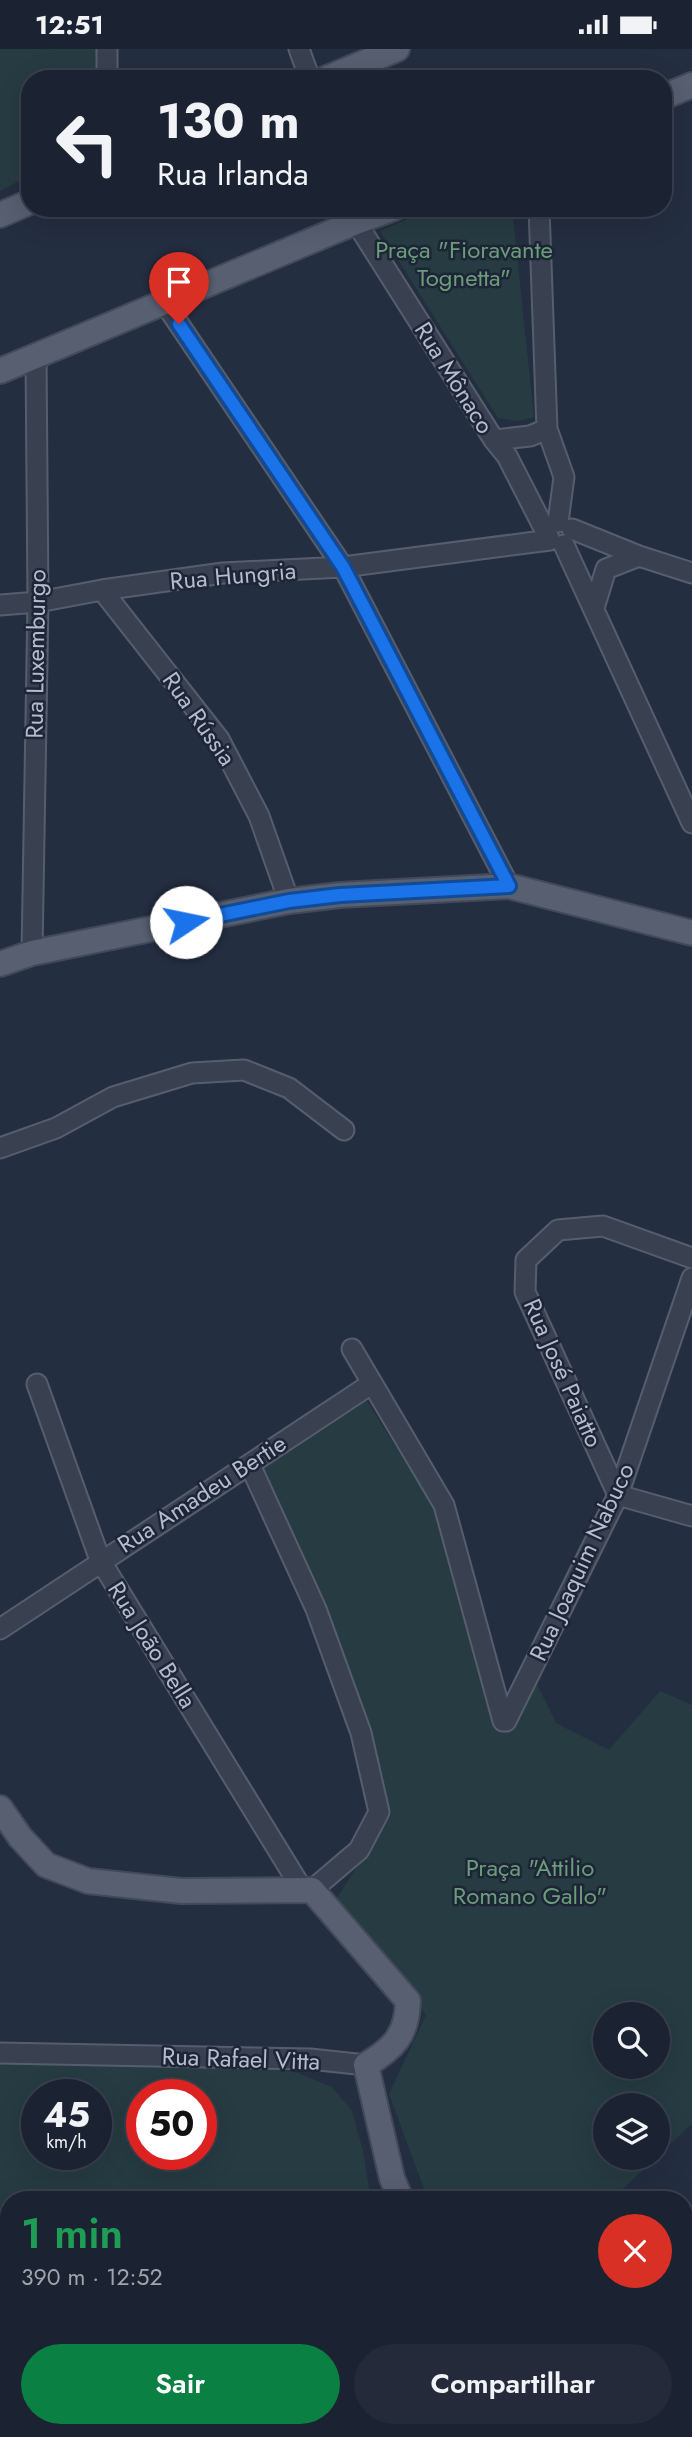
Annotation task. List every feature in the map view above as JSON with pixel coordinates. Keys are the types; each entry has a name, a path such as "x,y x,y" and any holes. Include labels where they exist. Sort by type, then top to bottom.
{"main road":[{"path":"347,70 397,49"},
{"path":"672,93 692,85"},
{"path":"0,215 21,206"},
{"path":"0,371 370,217"},
{"path":"0,964 32,953 289,901 340,895 509,886 692,933"},
{"path":"638,919 692,952"},
{"path":"0,1808 20,1837 46,1865 88,1881 181,1892 307,1890 408,2001 407,2023 389,2051 366,2065 396,2191"}],"street":[{"path":"107,49 107,70"},
{"path":"299,49 307,70"},
{"path":"539,217 547,429 564,477 558,534 692,573"},
{"name":"Rua Mônaco","path":"356,222 494,440 558,534 692,823"},
{"path":"164,302 343,567 509,886"},
{"name":"Rua Luxemburgo","path":"32,953 38,602 36,356"},
{"path":"494,440 530,436 547,429"},
{"name":"Rua Hungria","path":"0,605 38,602 223,573 343,567 558,534"},
{"path":"594,608 606,569 639,557"},
{"name":"Rua Rússia","path":"102,590 219,739 259,815 289,901"},
{"path":"671,779 692,786"},
{"path":"0,1148 56,1128 113,1097 192,1073 244,1070 289,1088 344,1130"},
{"name":"Rua José Paiatto","path":"618,1495 525,1292 526,1260 558,1230 603,1226 692,1258"},
{"name":"Rua Joaquim Nabuco","path":"371,1384 444,1505 503,1721 509,1719 618,1495 692,1278"},
{"path":"352,1349 371,1384"},
{"name":"Rua João Bella","path":"37,1384 100,1560 307,1890"},
{"name":"Rua Amadeu Bertie","path":"0,1629 100,1560 250,1465 330,1408 371,1384"},
{"path":"250,1465 316,1609 361,1733 379,1812 359,1850 307,1890"},
{"path":"618,1495 692,1516"},
{"name":"Rua Rafael Vitta","path":"0,2053 310,2059 366,2065"}],"green space":[{"path":"0,49 98,49 109,70 21,70 21,180 0,191"},
{"name":"Praça \"Fioravante Tognetta\"","path":"413,217 513,217 534,417 518,421 498,418 380,231"},
{"name":"Praça \"Attilio Romano Gallo\"","path":"364,1396 436,1511 502,1731 505,1731 532,1674 556,1723 609,1750 660,1691 692,1705 692,2124 670,2145 670,2093 593,2093 593,2170 643,2170 621,2191 425,2191 389,2094 426,2015 336,1899 391,1815 333,1655 250,1465"},
{"path":"0,2063 156,2063 203,2068 260,2066 298,2073 332,2087 352,2111 363,2151 370,2191 0,2191"}],"route":[{"path":"179,324 343,567 509,886 340,895 289,901 186,922"}]}
